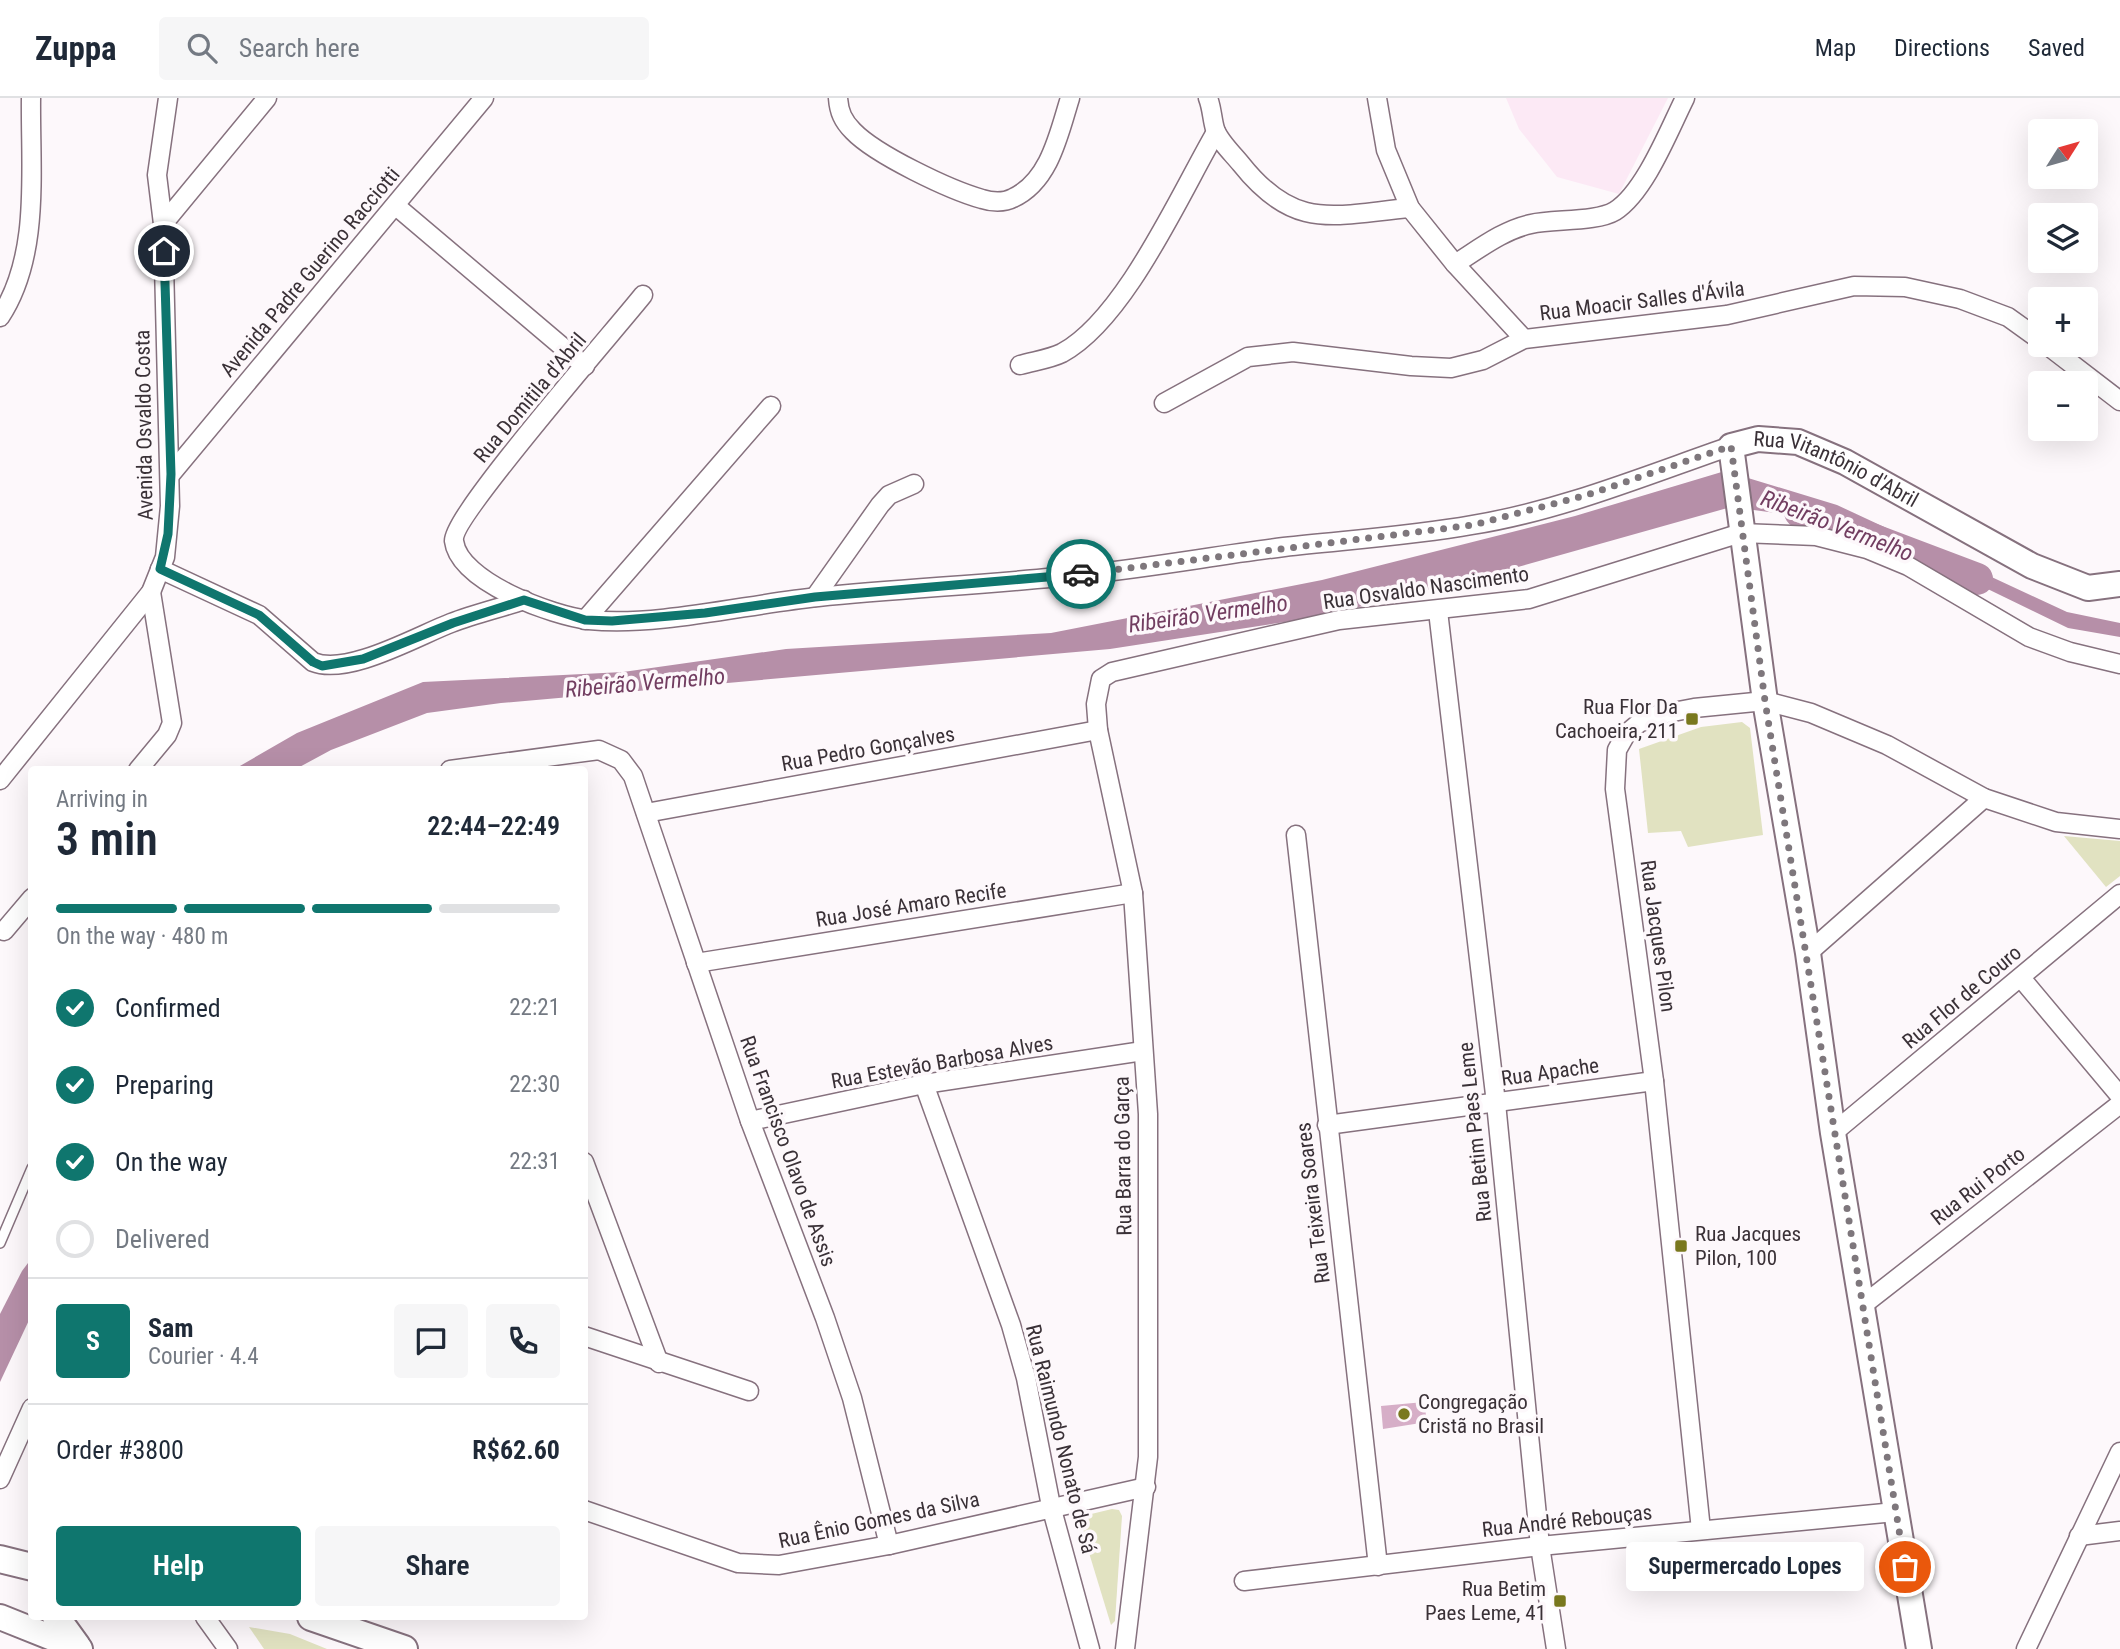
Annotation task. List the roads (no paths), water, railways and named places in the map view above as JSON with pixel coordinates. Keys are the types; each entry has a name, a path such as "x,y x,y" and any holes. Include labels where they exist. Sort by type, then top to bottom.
{"main road":[{"path":"0,1559 28,1566"},
{"path":"58,1620 78,1648"},
{"path":"323,1620 359,1640 404,1649"}],"street":[{"path":"0,317 17,288 24,266 29,205 31,98"},
{"name":"Avenida Osvaldo Costa","path":"0,780 151,592 160,569 168,534 171,474 163,224 157,174 168,98"},
{"path":"163,224 267,98"},
{"name":"Avenida Padre Guerino Racciotti","path":"171,474 484,98"},
{"path":"838,98 838,109 845,122 872,146 963,192 995,202 1010,200 1038,179 1070,98"},
{"path":"1208,98 1216,132 1251,177 1276,200 1296,211 1321,216 1410,208"},
{"name":"Rua Moacir Salles d'Ávila","path":"1377,98 1386,150 1410,208 1455,264 1524,339 1727,315 1854,286 1905,287 1960,299 2008,317 2028,331"},
{"path":"1455,264 1502,234 1528,225 1613,213 1631,196 1647,173 1685,98"},
{"path":"1020,365 1064,352 1105,315 1128,285 1216,132"},
{"path":"396,206 585,366"},
{"name":"Rua Domitila d'Abril","path":"454,531 473,502 643,295"},
{"path":"1164,404 1248,356 1293,352 1451,368 1483,360 1524,339"},
{"path":"2063,357 2120,401"},
{"path":"585,620 771,406"},
{"name":"Rua Vitantônio d'Abril","path":"454,531 455,546 463,563 486,580 524,600 585,620 612,621 705,613 815,597 1089,574 1473,525 1731,455 1758,439 1798,442 1845,462 2032,566 2088,588 2120,584"},
{"path":"1731,455 1765,701 1808,953 1833,1133 1919,1649"},
{"path":"815,597 880,505 889,495 914,484"},
{"name":"Rua Osvaldo Nascimento","path":"1112,671 1339,620 1374,614 1438,611 1529,599 1740,526 1816,536 1867,549 1908,566 2029,637 2070,652 2120,664"},
{"path":"160,569 259,615 313,662 322,666 363,659 453,623 524,600"},
{"path":"141,766 167,735 172,723 151,592"},
{"name":"Rua Betim Paes Leme","path":"1438,611 1496,1103 1540,1546 1556,1649"},
{"name":"Rua Barra do Garça","path":"1112,671 1101,679 1098,687 1098,730 1133,893 1148,1114 1146,1487 1125,1649"},
{"name":"Rua Jacques Pilon","path":"1701,1530 1654,1081 1615,789 1617,750 1626,734 1657,715 1694,708 1765,701 1811,713 1887,745 1984,798 2056,822 2120,829"},
{"name":"Rua Pedro Gonçalves","path":"646,813 1098,730"},
{"name":"Rua Francisco Olavo de Assis","path":"482,766 599,750 617,757 633,776 750,1121 848,1386 888,1545"},
{"path":"1808,953 1984,798"},
{"name":"Rua Teixeira Soares","path":"1296,835 1326,1125 1378,1566"},
{"name":"Rua José Amaro Recife","path":"696,963 1133,893"},
{"name":"Rua Flor de Couro","path":"1833,1133 2120,894"},
{"path":"4,931 28,903"},
{"path":"2021,978 2120,1096"},
{"name":"Rua Estevão Barbosa Alves","path":"750,1121 924,1084 1143,1051"},
{"name":"Rua Apache","path":"1326,1125 1654,1081"},
{"name":"Rua Raimundo Nonato de Sá","path":"924,1084 1011,1325 1026,1378 1051,1506 1090,1649"},
{"name":"Rua Rui Porto","path":"1863,1305 2120,1104"},
{"path":"588,1173 659,1363"},
{"path":"588,1337 749,1391"},
{"path":"0,1479 28,1417"},
{"path":"2026,1649 2120,1452"},
{"name":"Rua Ênio Gomes da Silva","path":"588,1511 671,1542 746,1564 779,1565 888,1545 1051,1506 1146,1487"},
{"name":"Rua André Rebouças","path":"1244,1581 1540,1546 1895,1512"},
{"path":"2079,1536 2120,1531"},
{"path":"0,1617 78,1648"},
{"path":"207,1620 228,1649"}],"lane":[{"path":"0,1243 28,1177"}],"water":[{"name":"Ribeirão Vermelho","path":"1725,471 1837,505 2067,612 2120,623 2120,637 2068,628 1891,542 1806,517 1731,507 1511,569 1323,616 1110,649 501,703 427,713 331,750 301,766 240,766 297,733 423,682 623,672 786,649 1051,633 1322,580 1575,516"},
{"path":"28,1263 28,1322 0,1382 0,1314"}],"waterway":[{"name":"Ribeirão Vermelho","path":"1800,512 1977,579"}],"place":[{"name":"Rua Flor Da Cachoeira, 211","path":"1692,719"},
{"name":"Rua Jacques Pilon, 100","path":"1681,1246"},
{"name":"Congregação Cristã no Brasil","path":"1404,1414"},
{"name":"Supermercado Lopes","path":"1905,1567"},
{"name":"Rua Betim Paes Leme, 41","path":"1560,1601"}]}
